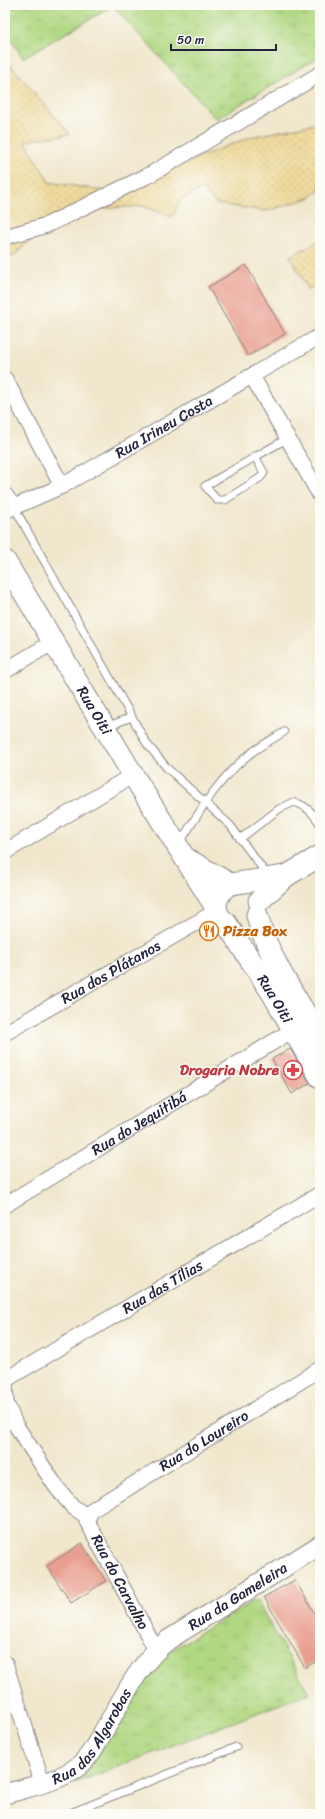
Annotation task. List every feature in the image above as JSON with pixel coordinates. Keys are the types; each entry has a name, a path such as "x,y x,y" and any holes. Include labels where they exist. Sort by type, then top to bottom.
{"main road":[{"name":"Rua Oiti","path":"5,561 133,775 183,852 220,914 274,996 320,1077"},
{"name":"Rua Oiti","path":"183,852 234,883"},
{"path":"278,877 248,924 237,927 220,914 218,895 234,883 278,877 320,856"},
{"path":"234,883 252,889 255,892 258,908"},
{"name":"Rua Oiti","path":"258,908 265,939 274,958 320,1037"}],"street":[{"path":"5,237 47,225 151,174 320,74"},
{"name":"Rua Irineu Costa","path":"8,504 62,486 320,336"},
{"path":"252,376 320,495"},
{"path":"5,379 62,486"},
{"path":"5,671 53,642"},
{"path":"5,852 133,775"},
{"name":"Rua dos Plátanos","path":"5,1033 220,914"},
{"name":"Rua do Jequitibá","path":"5,1206 294,1030"},
{"name":"Rua das Tílias","path":"5,1380 320,1194"},
{"name":"Rua do Loureiro","path":"89,1515 99,1506 320,1369"},
{"path":"5,1380 6,1403 16,1424 57,1488 73,1507 89,1515"},
{"name":"Rua do Carvalho","path":"89,1515 88,1521 156,1650"},
{"name":"Rua da Gameleira","path":"156,1650 168,1640 320,1544"},
{"name":"Rua das Algarobas","path":"5,1794 68,1774 86,1759 136,1676 156,1650"},
{"path":"5,1663 42,1782"}],"lane":[{"path":"255,456 264,473 260,478 225,500 216,500 205,486 255,456 288,438"},
{"path":"8,504 147,744 167,768 230,825 240,839 278,877"},
{"path":"105,728 131,717"},
{"path":"183,852 205,803 217,786 246,756 284,732"},
{"path":"240,839 279,809 294,802 303,805 312,813 320,824"},
{"path":"68,1814 236,1747"}],"green space":[{"path":"18,5 320,5 320,56 216,119 113,6 23,58 5,30 5,13"},
{"path":"256,1599 309,1693 75,1783 73,1777 148,1672 164,1655"}],"sand":[{"path":"5,59 70,134 25,141 49,182 111,192 250,137 320,123 320,190 309,198 267,211 216,204 203,189 181,199 172,217 143,206 93,209 56,218 5,263"},
{"path":"320,238 320,285 308,289 290,256 316,243"}],"building":[{"path":"246,265 285,334 248,356 208,287"},
{"name":"Drogaria Nobre","path":"290,1049 310,1083 292,1094 272,1059"},
{"path":"82,1543 106,1581 71,1603 47,1566"},
{"path":"295,1580 320,1623 320,1659 305,1668 264,1597"}],"place":[{"name":"Pizza Box","path":"209,931"},
{"name":"Drogaria Nobre","path":"293,1070"}]}
